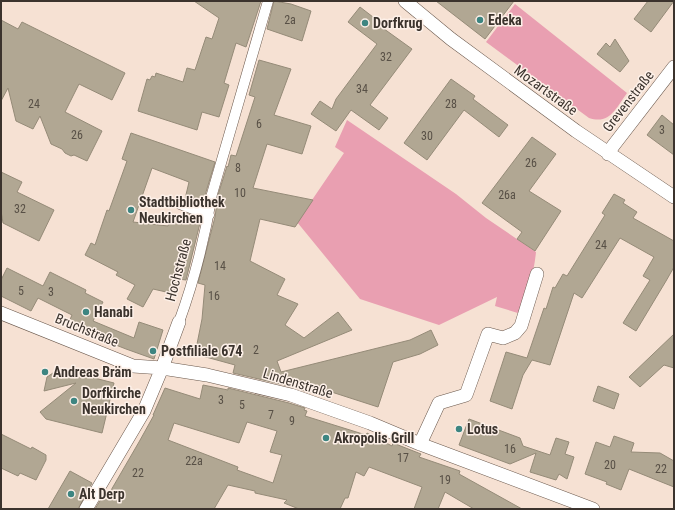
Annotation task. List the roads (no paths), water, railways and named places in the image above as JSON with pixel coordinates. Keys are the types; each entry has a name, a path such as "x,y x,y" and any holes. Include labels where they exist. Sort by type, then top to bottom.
{"street":[{"name":"Hochstraße","path":"89,504 144,411 190,293 212,194 268,1"},
{"name":"Mozartstraße","path":"405,1 451,39 608,154 674,197"},
{"name":"Grevenstraße","path":"608,154 674,67"},
{"path":"180,204 208,215"},
{"path":"420,444 439,403 466,395 488,334 503,338 515,333 521,326 537,274"},
{"name":"Bruchstraße","path":"1,313 134,366 162,368"},
{"name":"Lindenstraße","path":"162,368 207,375 291,395 370,423 420,444 593,509"}],"place":[{"name":"Edeka","path":"480,20"},
{"name":"Dorfkrug","path":"365,23"},
{"name":"Stadtbibliothek Neukirchen","path":"131,210"},
{"name":"Hanabi","path":"86,312"},
{"name":"Postfiliale 674","path":"153,351"},
{"name":"Andreas Bräm","path":"45,372"},
{"name":"Dorfkirche Neukirchen","path":"74,401"},
{"name":"Lotus","path":"459,429"},
{"name":"Akropolis Grill","path":"326,438"},
{"name":"Alt Derp","path":"71,494"}]}
